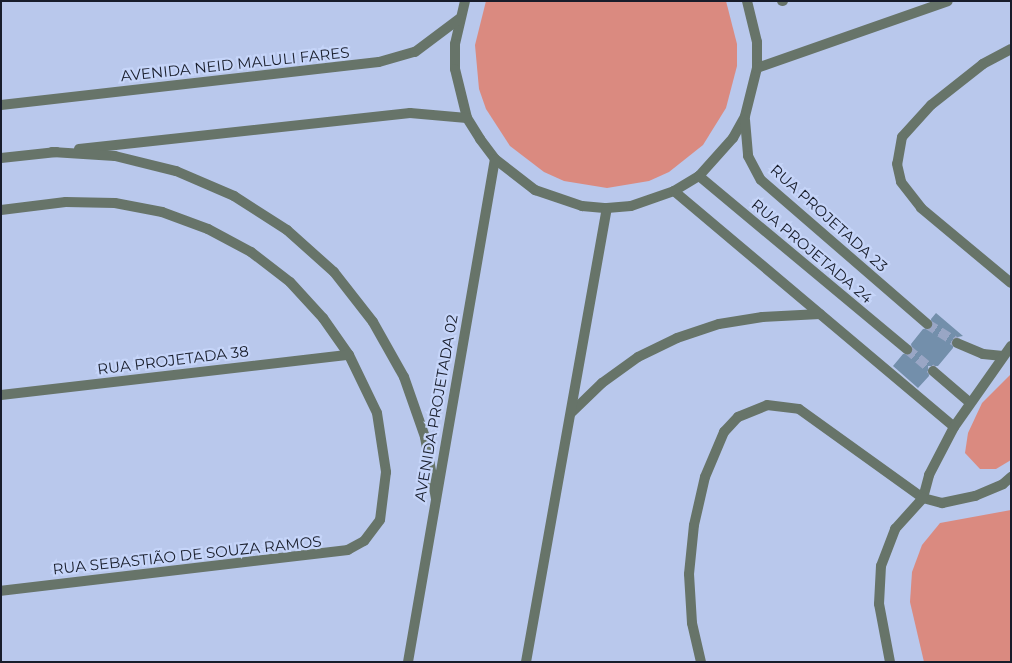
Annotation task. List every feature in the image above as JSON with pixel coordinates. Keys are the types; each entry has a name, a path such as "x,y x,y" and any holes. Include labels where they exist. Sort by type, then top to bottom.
{"street":[{"path":"465,1 459,19 455,69 467,118 495,160 514,176 557,200 607,208 631,206 674,191 699,176 723,152 745,116 757,68 757,42 746,1"},
{"path":"757,68 948,1"},
{"name":"AVENIDA NEID MALULI FARES","path":"1,105 379,62 415,52 459,19"},
{"path":"1011,49 983,64 931,105 902,137 898,164 901,182 921,208 1011,283"},
{"path":"1,158 410,113 467,118"},
{"name":"RUA PROJETADA 23","path":"745,116 745,143 761,180 927,324"},
{"path":"52,152 115,156 176,171 234,196 287,230 334,272 373,322 404,377 425,437 436,499"},
{"name":"AVENIDA PROJETADA 02","path":"408,662 495,160"},
{"name":"RUA PROJETADA 24","path":"699,176 907,349"},
{"path":"674,191 954,427"},
{"path":"1,210 66,202 115,203 162,212 208,229 251,252 290,282 323,318 349,355"},
{"path":"526,662 607,208"},
{"path":"571,413 609,378 677,338 719,324 762,316 820,314"},
{"path":"956,343 983,354 1003,356"},
{"path":"890,662 879,604 881,566 895,529 923,498 929,475 954,427 969,402 1011,346"},
{"name":"RUA PROJETADA 38","path":"1,395 349,355"},
{"name":"RUA SEBASTIÃO DE SOUZA RAMOS","path":"1,591 340,552 370,535 383,511 384,442 366,385 349,355"},
{"path":"933,371 969,402"},
{"path":"701,662 690,584 694,525 720,441 738,417 767,405 789,406 808,413 923,498 942,503 975,496 1003,484 1011,477"}],"shaded area":[{"path":"486,1 726,1 737,44 737,66 726,108 703,145 669,172 649,181 607,188 564,181 544,172 510,146 486,109 479,89 475,45"},
{"path":"1011,374 1011,460 996,469 980,469 965,453 968,433 982,403"},
{"path":"1011,510 1011,662 924,662 910,602 912,572 922,545 940,523"}],"building":[{"path":"936,313 963,336 953,338 953,348 938,366 928,366 929,376 918,388 893,366 903,354 913,353 911,344 923,329 932,328 931,319"}],"tunnel":[{"path":"927,324 957,343"},
{"path":"907,349 933,371"}]}
